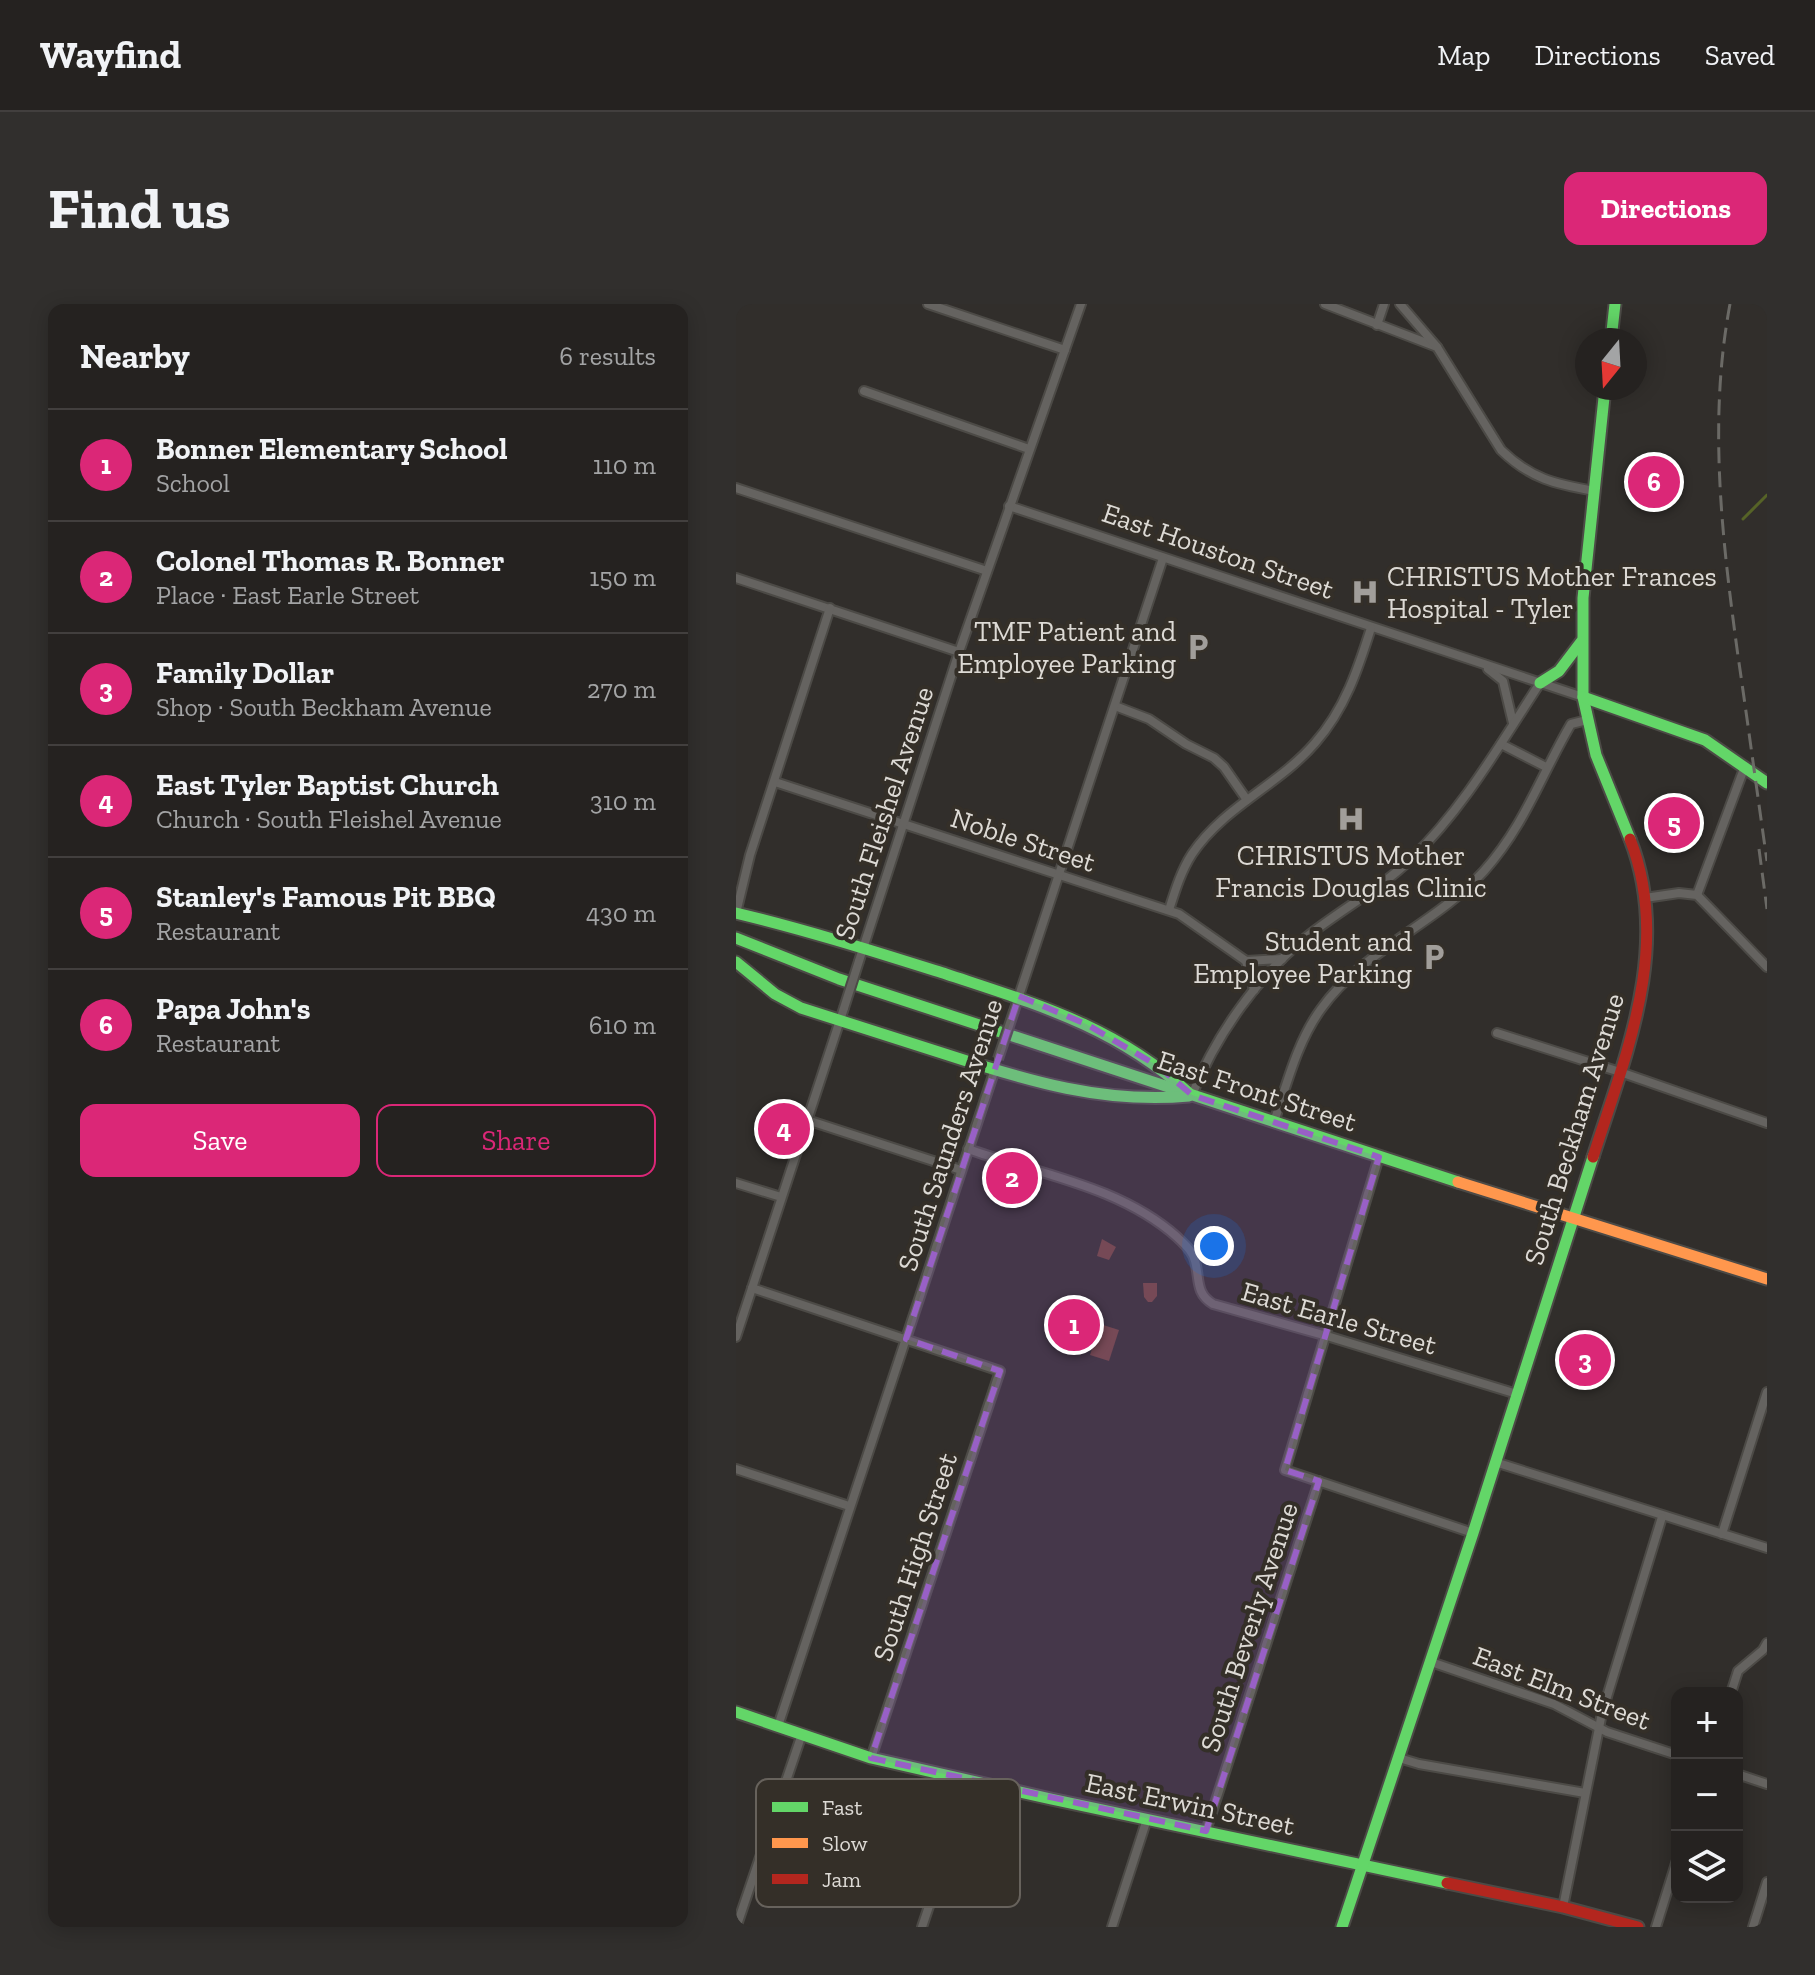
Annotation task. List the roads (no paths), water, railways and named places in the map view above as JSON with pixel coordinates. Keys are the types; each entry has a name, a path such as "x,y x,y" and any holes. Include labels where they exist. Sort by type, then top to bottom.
{"main road":[{"path":"1612,328 1615,304"},
{"name":"South Beckham Avenue","path":"1342,1927 1473,1533 1620,1072 1644,986 1648,934 1638,864 1601,772 1583,697 1581,642 1604,400"},
{"path":"1540,683 1559,671 1581,642"},
{"name":"East Houston Street","path":"1583,697 1690,734 1745,766 1767,783"},
{"path":"736,913 864,946 1019,996 1072,1017 1158,1066 1192,1095"},
{"name":"East Front Street","path":"736,938 839,979 1379,1157 1767,1279"},
{"path":"736,962 789,1002 839,1020 996,1065 1058,1088 1134,1098 1192,1095"},
{"name":"East Erwin Street","path":"736,1712 871,1758 962,1779"},
{"name":"East Erwin Street","path":"1020,1792 1563,1907 1638,1927"}],"street":[{"path":"928,304 1065,350"},
{"name":"South Fleishel Avenue","path":"736,1337 959,652 1081,304"},
{"path":"1325,304 1437,347"},
{"path":"1377,325 1384,304"},
{"path":"1400,304 1437,347 1501,450 1533,475 1559,485 1595,491"},
{"path":"864,391 1029,449"},
{"path":"736,488 987,571"},
{"name":"East Houston Street","path":"1009,506 1583,697"},
{"name":"South Saunders Avenue","path":"778,1726 1163,558"},
{"path":"736,578 959,652"},
{"path":"736,913 750,855 830,608"},
{"path":"1169,910 1182,872 1210,831 1295,763 1325,730 1349,691 1371,628"},
{"path":"1485,666 1503,681 1513,724"},
{"path":"1192,1095 1200,1075 1254,990 1307,937 1411,860 1455,811 1540,683"},
{"path":"1115,706 1142,715 1214,758 1247,800"},
{"path":"1274,1122 1300,1048 1321,1009 1363,966 1455,898 1484,871 1522,821 1544,779 1546,767 1571,724 1587,720"},
{"path":"1501,744 1546,767"},
{"path":"1697,895 1745,766"},
{"name":"Noble Street","path":"775,782 1169,910 1191,921 1246,961"},
{"path":"1645,898 1679,893 1697,895 1767,967"},
{"path":"1254,990 1246,961 1282,959"},
{"path":"1497,1033 1767,1123"},
{"path":"807,1120 961,1170"},
{"name":"East Earle Street","path":"968,1149 1134,1206 1173,1234 1189,1250 1195,1260 1200,1291 1213,1304 1517,1394"},
{"name":"South Beverly Avenue","path":"1206,1831 1319,1481 1285,1470 1379,1157"},
{"path":"736,1183 781,1197"},
{"path":"752,1288 906,1339"},
{"name":"South High Street","path":"871,1758 1000,1371 906,1339"},
{"path":"1722,1534 1767,1392"},
{"path":"1495,1462 1767,1548"},
{"path":"736,1469 849,1506"},
{"path":"1319,1481 1473,1533"},
{"path":"1563,1907 1598,1728 1662,1517"},
{"path":"1733,1687 1738,1671 1767,1643"},
{"name":"East Elm Street","path":"1431,1662 1554,1704 1598,1728 1671,1753"},
{"path":"787,1779 802,1734"},
{"path":"1399,1758 1585,1793"},
{"path":"1743,1776 1767,1784"},
{"path":"1112,1927 1147,1819"},
{"path":"738,1926 756,1872"},
{"path":"1656,1927 1671,1879"},
{"path":"1753,1927 1767,1882"},
{"path":"922,1927 929,1907"}],"waterway":[{"path":"1743,519 1767,495"}],"railway":[{"path":"1730,304 1720,392 1720,480 1732,612 1767,861"},
{"path":"1759,849 1767,909"}],"place":[{"name":"Papa John's","path":"1654,482"},
{"name":"CHRISTUS Mother Frances Hospital - Tyler","path":"1365,592"},
{"name":"TMF Patient and Employee Parking","path":"1198,647"},
{"name":"CHRISTUS Mother Francis Douglas Clinic","path":"1351,819"},
{"name":"Stanley's Famous Pit BBQ","path":"1674,823"},
{"name":"Student and Employee Parking","path":"1434,957"},
{"name":"East Tyler Baptist Church","path":"784,1129"},
{"name":"Colonel Thomas R. Bonner","path":"1012,1178"},
{"name":"Bonner Elementary School","path":"1074,1325"},
{"name":"Family Dollar","path":"1585,1360"}]}
